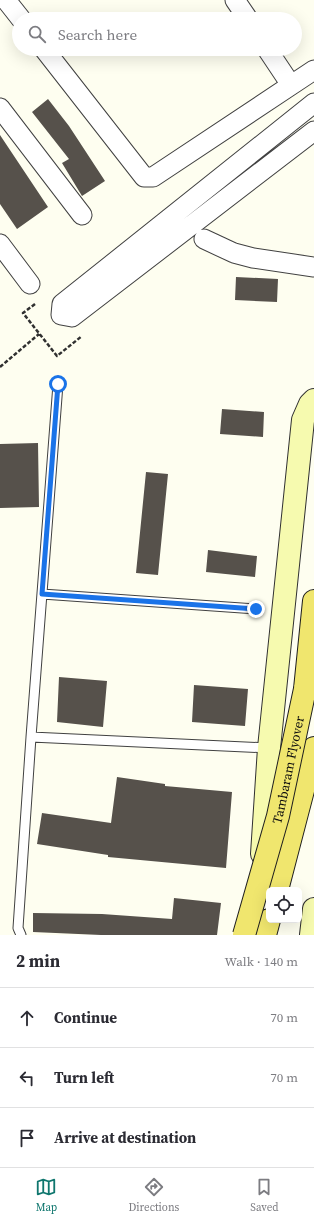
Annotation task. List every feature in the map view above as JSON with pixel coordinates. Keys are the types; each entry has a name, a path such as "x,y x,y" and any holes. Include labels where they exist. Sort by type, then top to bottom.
{"main road":[{"name":"Tambaram Flyover","path":"244,935 278,816 305,689 314,601"},
{"name":"Tambaram Flyover","path":"278,887 314,748"},
{"path":"265,935 268,923"}],"street":[{"path":"6,0 15,12"},
{"path":"235,0 243,12"},
{"path":"50,56 144,176 153,177 314,70"},
{"path":"272,56 291,85"},
{"path":"314,103 62,304 61,315 72,317 314,131"},
{"path":"0,108 82,215"},
{"path":"204,239 234,253 253,258 314,267"},
{"path":"0,244 30,284"},
{"path":"256,935 269,748 303,420 310,404 314,400"},
{"path":"311,935 314,909"}],"lane":[{"path":"21,935 18,928 58,384"},
{"path":"42,594 256,609"},
{"path":"31,737 269,748"}],"path":[{"path":"0,367 39,334"}],"building":[{"path":"48,99 69,126 105,181 82,196 62,163 69,159 32,112"},
{"path":"0,135 48,207 17,229 0,204"},
{"path":"236,277 278,279 277,302 235,300"},
{"path":"222,409 264,412 263,437 220,434"},
{"path":"38,443 39,507 0,508 0,444"},
{"path":"146,472 168,474 158,575 136,573"},
{"path":"208,550 257,556 255,577 206,572"},
{"path":"59,677 107,681 103,727 57,722"},
{"path":"194,685 248,689 245,726 192,722"},
{"path":"117,777 165,784 165,786 232,792 226,868 108,857 108,855 37,844 42,813 111,823"},
{"path":"174,898 221,903 217,935 101,935 33,932 33,913 102,914 172,919"}],"route":[{"path":"58,384 42,594 256,609"}]}
